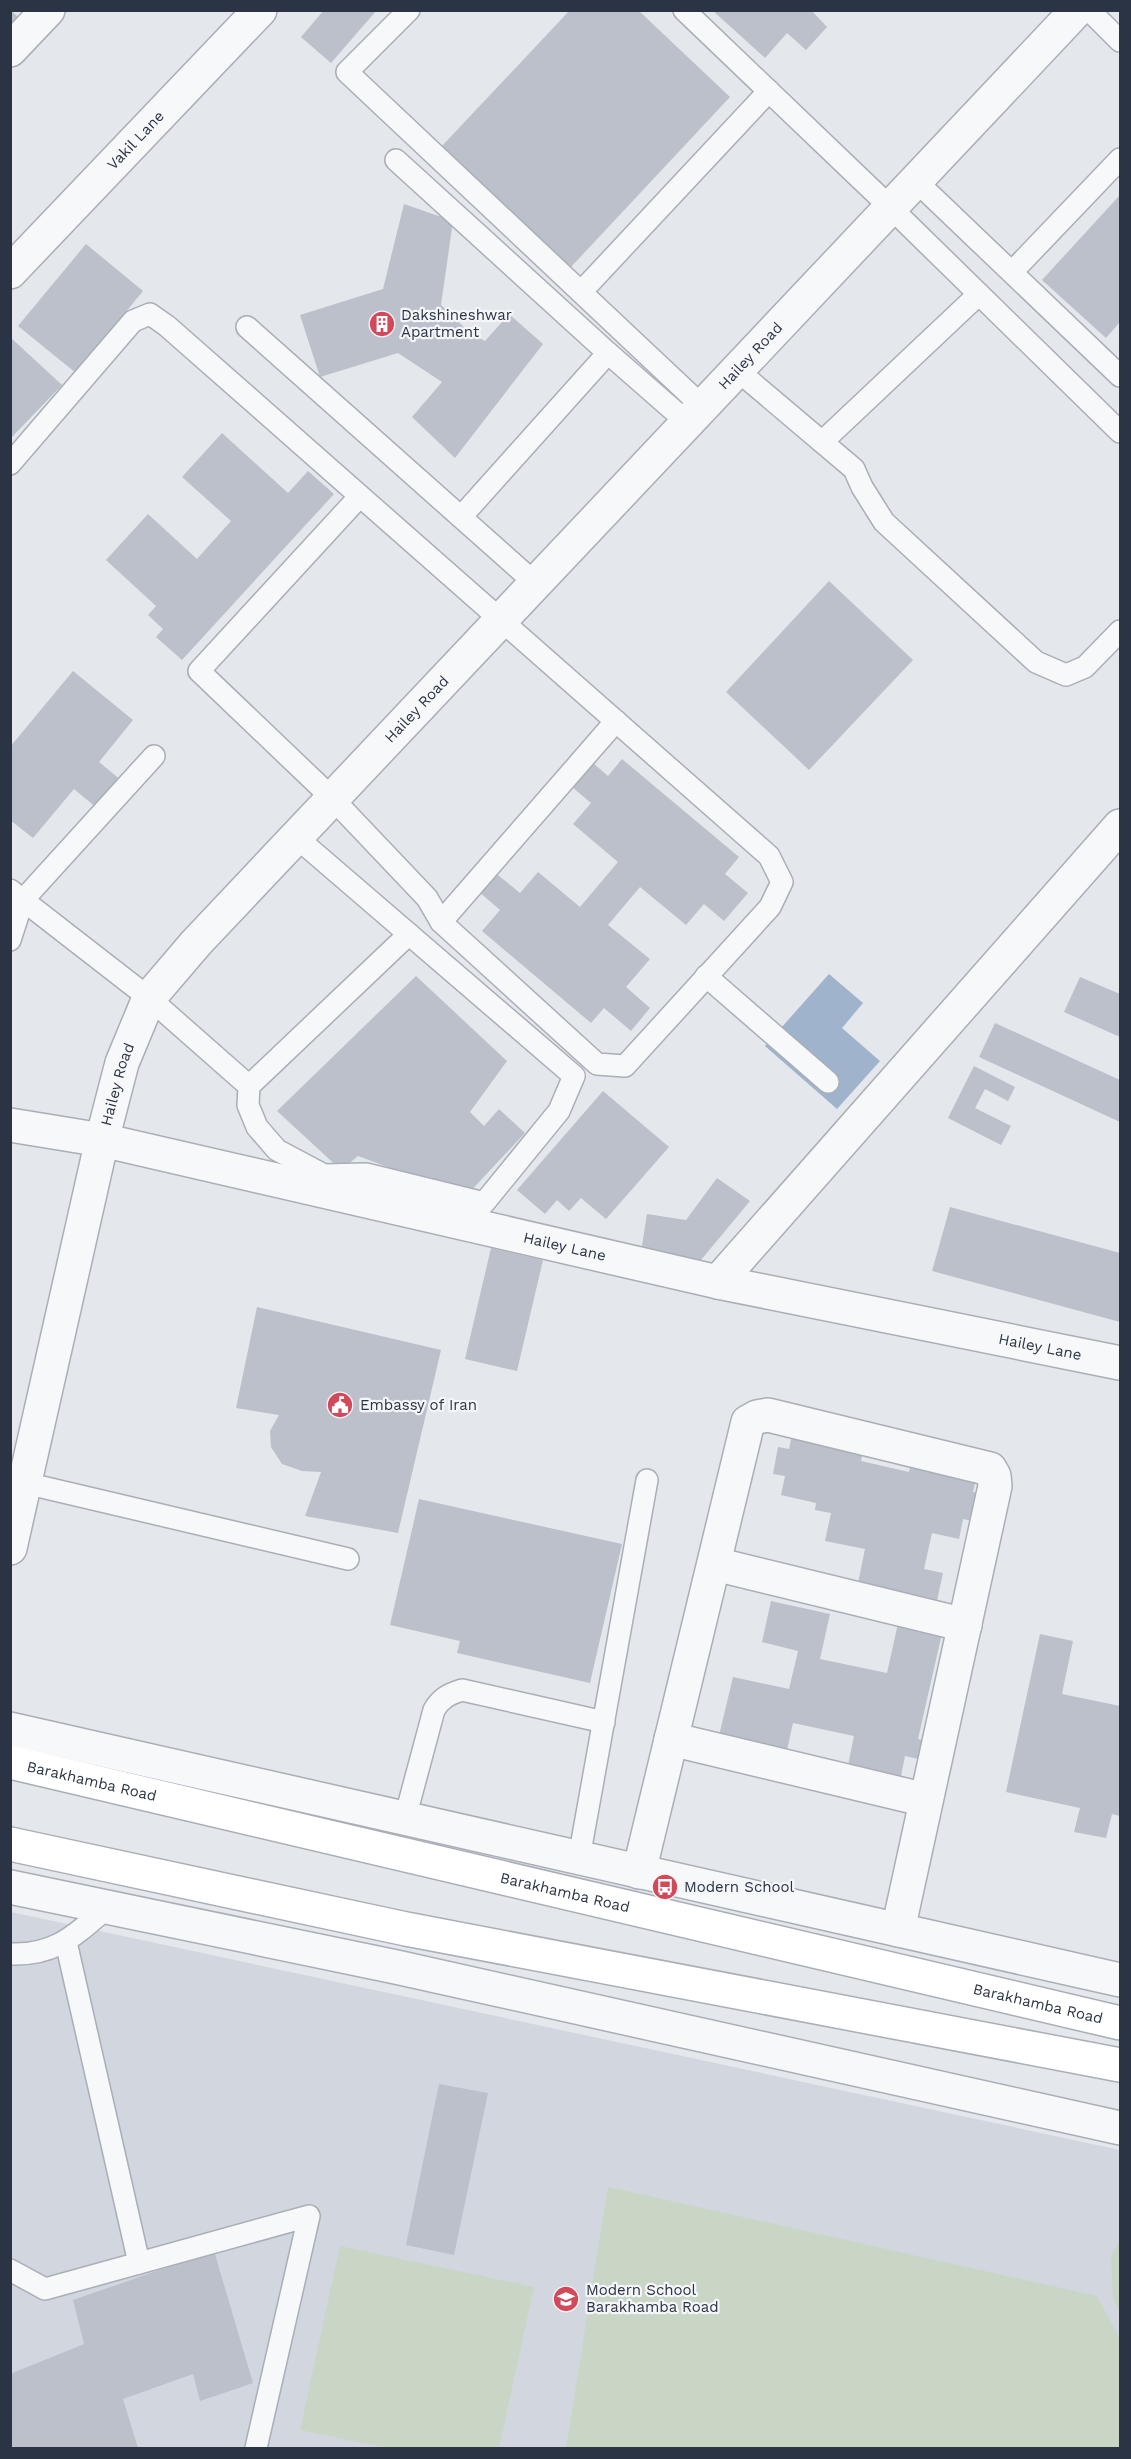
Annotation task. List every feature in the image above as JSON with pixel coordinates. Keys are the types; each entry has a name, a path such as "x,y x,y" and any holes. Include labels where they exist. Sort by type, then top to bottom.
{"main road":[{"name":"Barakhamba Road","path":"10,1762 1120,2024"},
{"path":"10,1844 406,1929 1120,2065"}],"street":[{"path":"10,50 48,10"},
{"name":"Vakil Lane","path":"10,272 260,10"},
{"name":"Hailey Road","path":"10,1548 102,1140 122,1063 149,998 196,943 332,798 1077,10"},
{"path":"718,1282 1120,826"},
{"name":"Hailey Lane","path":"10,1125 102,1140 718,1282 1120,1363"},
{"path":"639,1872 748,1422 768,1415 990,1469 994,1476 994,1486 898,1930"},
{"path":"714,1564 964,1625"},
{"path":"10,1729 1120,1980"},
{"path":"671,1739 926,1800"},
{"path":"10,1887 396,1967 1120,2127"}],"lane":[{"path":"409,10 347,72 581,292 695,415"},
{"path":"684,10 891,207 1120,432"},
{"path":"1089,10 1120,40"},
{"path":"581,292 769,91"},
{"path":"1012,272 1120,159"},
{"path":"396,160 608,353 695,415"},
{"path":"916,181 1120,376"},
{"path":"822,442 979,294"},
{"path":"10,465 133,321 150,314 167,326 769,856 783,882 770,907 625,1066 597,1064 441,922 427,898 332,798 199,671 360,496"},
{"path":"247,327 535,583"},
{"path":"461,517 608,353"},
{"path":"737,370 854,469 862,487 884,522 1036,662 1066,675 1085,667 1120,631"},
{"path":"441,922 616,722"},
{"path":"10,940 17,895 154,756"},
{"path":"296,837 409,934 574,1076 559,1111 484,1203 366,1174 324,1175 277,1150 257,1127 248,1105 249,1086 409,934"},
{"path":"17,895 149,998 249,1086"},
{"path":"706,976 828,1082"},
{"path":"579,1858 648,1480"},
{"path":"25,1483 348,1558"},
{"path":"405,1818 434,1710 439,1701 448,1695 462,1690 604,1722"},
{"path":"10,1954 32,1955 66,1942 108,1907"},
{"path":"66,1942 139,2263"},
{"path":"10,2271 45,2289 309,2216 256,2448"}],"shaded area":[{"name":"Modern School Barakhamba Road","path":"11,1912 1120,2150 1120,2448 11,2448"}],"green space":[{"path":"608,2187 1097,2296 1120,2339 1120,2448 566,2448"},
{"path":"1120,2240 1120,2313 1113,2298 1111,2256"},
{"path":"340,2246 534,2287 499,2448 388,2448 300,2430"}],"water":[{"path":"829,974 863,1003 842,1028 880,1061 837,1109 765,1046"}],"building":[{"path":"10,10 26,23 10,39"},
{"path":"324,10 377,10 331,63 301,37"},
{"path":"570,10 638,10 730,97 571,267 442,146"},
{"path":"712,10 811,10 827,27 806,50 787,33 765,58"},
{"path":"1120,195 1120,322 1106,338 1042,280"},
{"name":"Dakshineshwar Apartment","path":"404,204 453,221 441,305 470,333 485,341 509,314 543,344 455,458 412,417 442,382 398,353 320,377 300,315 383,289"},
{"path":"86,244 143,291 76,373 18,326"},
{"path":"10,337 62,385 10,439"},
{"path":"222,433 288,493 308,471 334,494 182,660 156,637 163,629 148,615 156,606 106,560 148,514 197,559 231,521 182,477"},
{"path":"829,581 913,660 809,770 726,692"},
{"path":"73,671 133,720 99,762 122,781 98,809 74,789 33,838 10,820 10,747"},
{"path":"622,759 739,857 725,874 748,893 724,921 704,904 686,925 640,887 608,925 650,959 626,987 650,1008 631,1031 604,1008 591,1023 482,931 500,910 477,890 493,871 520,893 538,872 580,907 618,862 573,824 591,803 572,787 593,763 608,776"},
{"path":"416,976 507,1061 470,1112 484,1126 499,1109 525,1133 466,1196 358,1156 341,1170 277,1111"},
{"path":"1080,977 1120,994 1120,1037 1064,1012"},
{"path":"995,1023 1120,1080 1120,1122 979,1057"},
{"path":"974,1066 1015,1087 1008,1101 985,1089 975,1108 1011,1126 1001,1145 948,1118"},
{"path":"603,1091 669,1147 606,1219 581,1198 569,1211 557,1200 545,1214 517,1190"},
{"path":"717,1178 750,1201 696,1266 641,1252 647,1214 686,1220"},
{"path":"950,1207 1120,1253 1120,1322 932,1271"},
{"path":"491,1248 543,1260 517,1371 465,1359"},
{"path":"257,1307 441,1350 398,1533 305,1516 321,1472 302,1471 282,1464 271,1447 270,1431 279,1415 236,1408"},
{"path":"793,1431 864,1447 861,1461 909,1472 913,1456 978,1470 973,1492 989,1495 982,1523 963,1519 959,1539 932,1533 924,1569 943,1573 936,1605 857,1588 865,1549 825,1541 831,1513 815,1510 816,1503 781,1495 785,1476 773,1474 778,1447 789,1449"},
{"path":"419,1499 622,1544 590,1683 457,1653 460,1641 390,1625"},
{"path":"771,1601 830,1614 820,1659 887,1673 899,1619 943,1629 918,1739 923,1740 918,1759 905,1756 900,1781 847,1770 854,1736 793,1723 785,1759 717,1744 733,1677 789,1689 798,1651 762,1642"},
{"path":"1040,1634 1073,1641 1062,1694 1120,1706 1120,1816 1112,1814 1106,1838 1074,1832 1080,1808 1006,1792"},
{"path":"439,2084 488,2093 454,2255 406,2245"},
{"path":"214,2251 253,2383 200,2401 193,2374 123,2399 138,2448 10,2448 10,2374 84,2344 73,2300"}],"place":[{"name":"Dakshineshwar Apartment","path":"382,324"},
{"name":"Embassy of Iran","path":"340,1405"},
{"name":"Modern School","path":"665,1887"},
{"name":"Modern School Barakhamba Road","path":"566,2299"}]}
